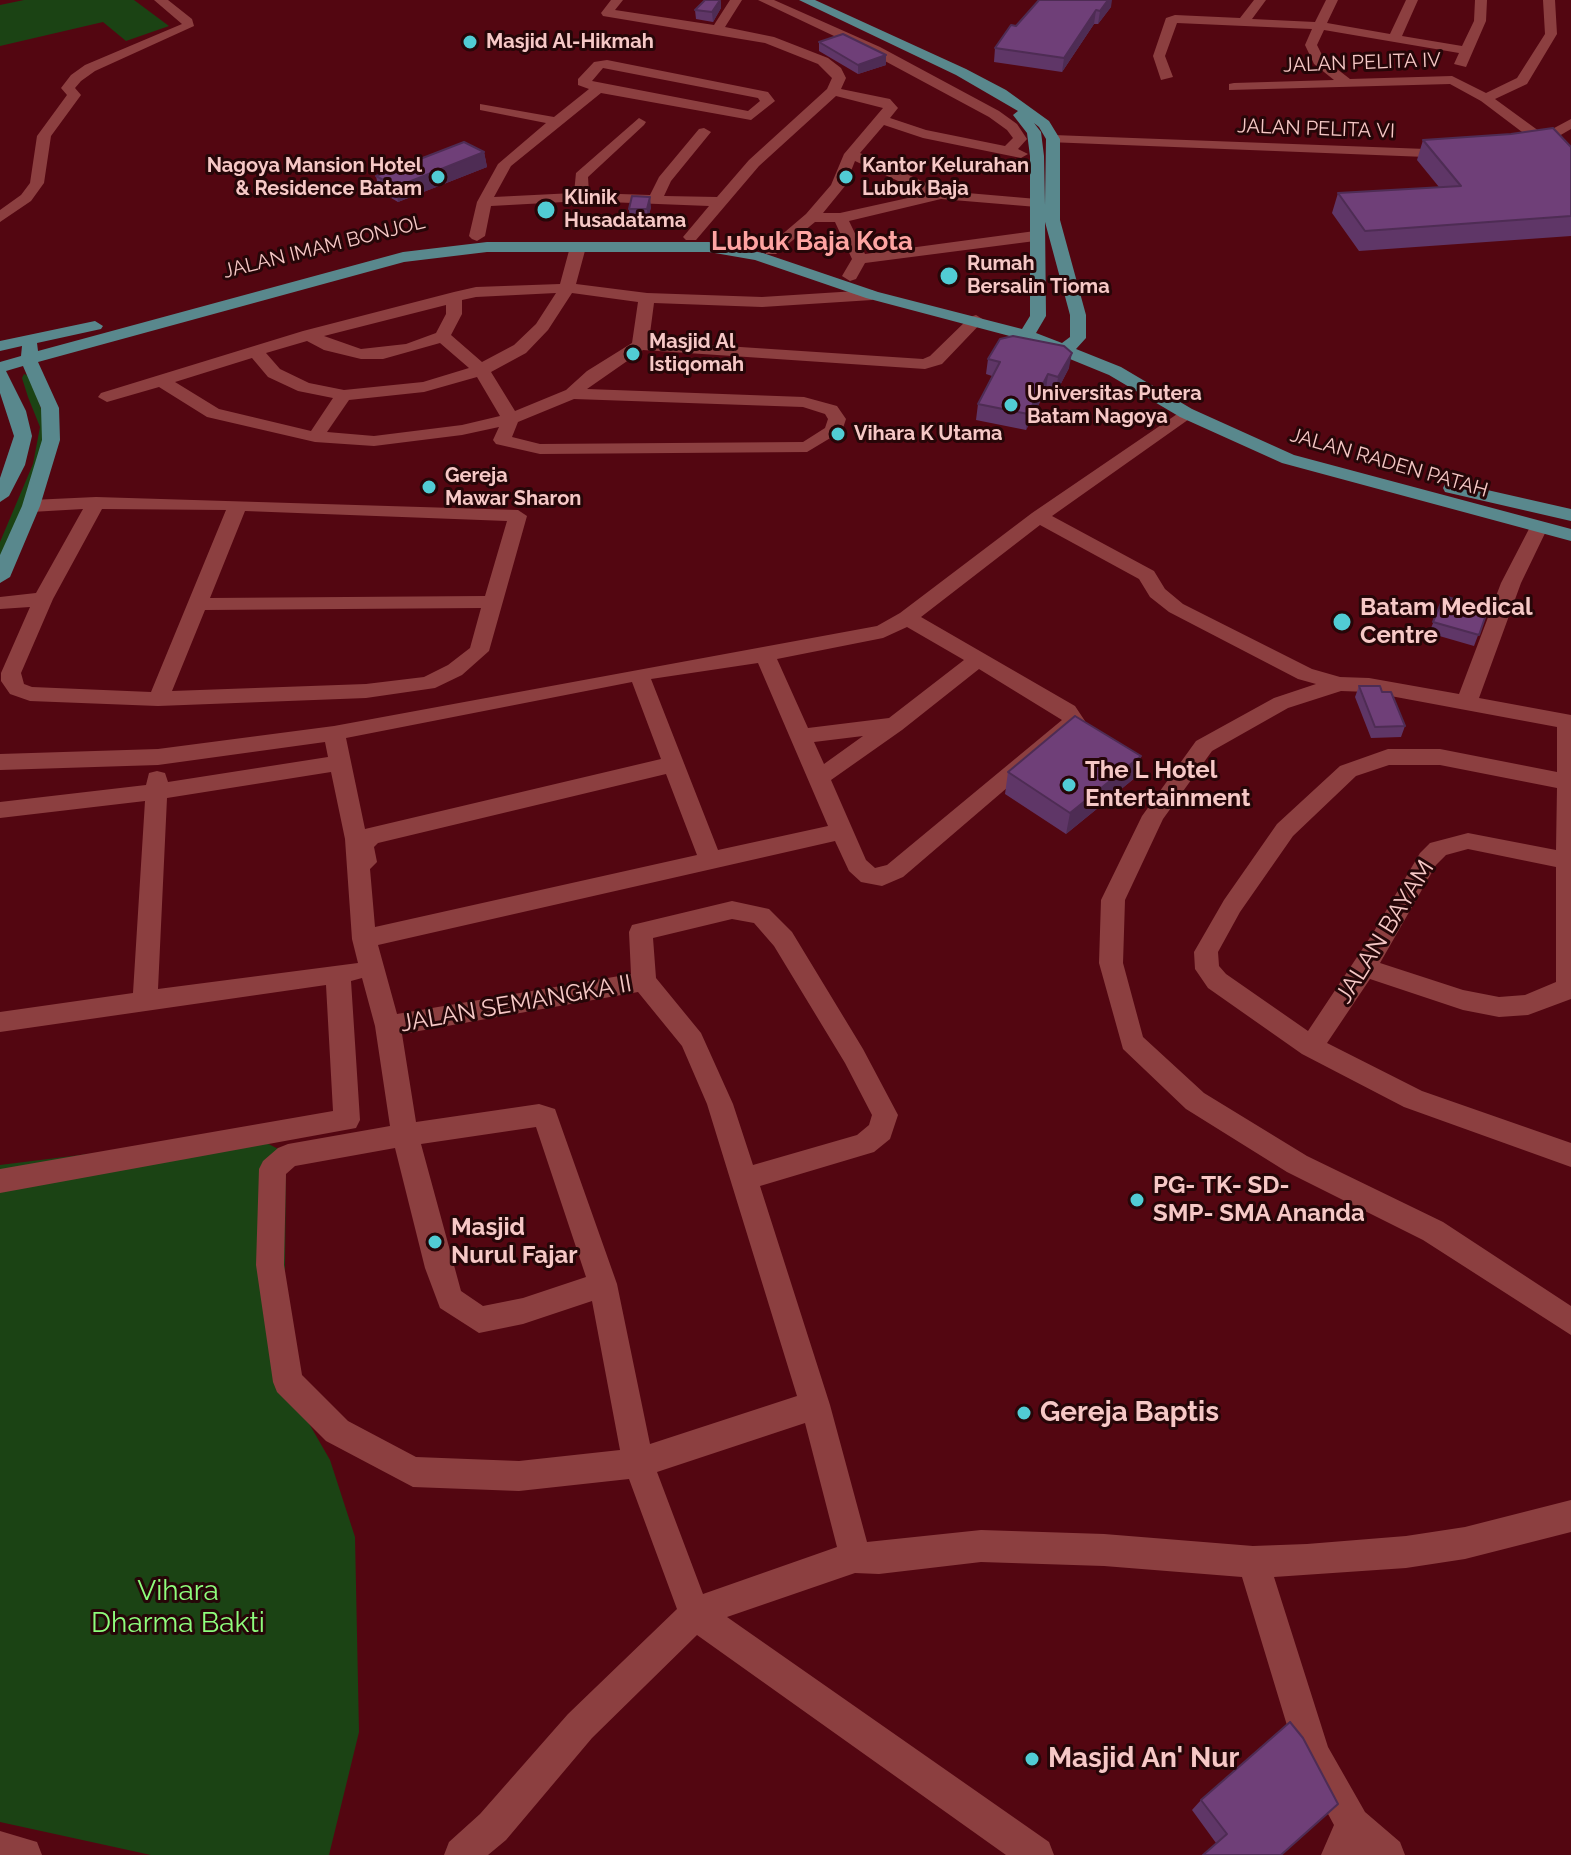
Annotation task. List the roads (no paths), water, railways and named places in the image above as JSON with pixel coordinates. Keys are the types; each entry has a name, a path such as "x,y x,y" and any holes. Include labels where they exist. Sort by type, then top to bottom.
{"main road":[{"path":"789,0 955,77 1019,114 1034,132 1037,156 1035,236 1039,266 1032,329"},
{"path":"805,0 1001,93 1044,124 1053,139 1052,220 1078,315 1072,344"},
{"name":"JALAN IMAM BONJOL","path":"0,346 30,342 403,248 477,236 691,237 771,251 1032,329"},
{"name":"JALAN IMAM BONJOL","path":"0,367 403,257 487,247 709,247 783,263 872,295 976,320 1032,329"},
{"name":"JALAN RADEN PATAH","path":"1032,329 1072,344 1237,422 1325,458 1571,515"},
{"path":"0,577 31,506 51,440 50,408 29,361 30,342"},
{"name":"JALAN RADEN PATAH","path":"1072,344 1186,413 1317,469 1571,535"},
{"path":"0,374 17,411 23,436 16,465 0,496"}],"street":[{"path":"0,217 26,198 37,183 44,136 74,95 68,88 76,78 90,68 188,26 188,22 160,0"},
{"path":"617,0 607,13 769,40 823,61 839,78 833,91 754,163 691,237"},
{"path":"717,29 736,0"},
{"path":"764,0 875,50 994,114 1012,127 1020,139 1008,151"},
{"path":"1245,20 1260,0"},
{"path":"1332,0 1311,45 1314,54 1345,82"},
{"path":"1395,38 1412,0"},
{"name":"JALAN PELITA IV","path":"1234,87 1452,80 1480,21 1481,0"},
{"path":"1486,98 1522,81 1551,34 1549,0"},
{"path":"1166,77 1159,56 1170,21 1245,20 1321,26 1468,51"},
{"path":"477,236 484,202 505,164 598,88 751,116 768,101 763,95 607,64 599,65 583,81 598,88"},
{"path":"1452,80 1486,98 1542,140"},
{"path":"771,251 811,217 838,186 851,154 891,108 885,102 833,91"},
{"path":"485,107 555,121"},
{"path":"879,119 923,134 1037,156"},
{"path":"582,197 581,176 639,122"},
{"path":"1504,147 1542,140 1571,123"},
{"path":"656,198 664,180 704,132"},
{"name":"JALAN PELITA VI","path":"1053,139 1426,153 1473,149"},
{"path":"851,154 941,195"},
{"path":"811,217 840,218 941,195 1037,203"},
{"path":"484,202 582,197 721,202"},
{"path":"840,218 860,259"},
{"path":"860,259 1035,236"},
{"path":"256,352 274,373 304,387 344,395 424,387 481,370 520,349 542,327 567,288 578,247"},
{"path":"850,276 860,259"},
{"path":"107,397 309,335 454,297 501,288 567,288 647,298 778,302 872,295"},
{"path":"309,335 330,346 361,354 383,354 411,348 442,336 454,314 454,297"},
{"path":"640,345 647,298"},
{"path":"162,381 213,413 315,437 344,441 412,438 511,419 572,394 593,375 640,345 925,364 936,360 976,320"},
{"path":"442,336 481,370 511,419"},
{"path":"511,419 502,440 540,449 807,447 833,431 837,419 831,410 804,402 572,394"},
{"path":"315,437 344,395"},
{"path":"0,762 158,757 334,733 883,631 907,618 1039,517 1186,413"},
{"path":"31,506 96,503 238,505 518,516 479,651 455,670 428,683 366,691 158,699 30,694 17,689 11,681 11,673 43,599 96,503"},
{"path":"158,699 238,505"},
{"path":"1039,517 1147,575 1157,593 1176,608 1305,674 1340,684 1369,685 1467,701 1570,722 1570,987 1528,1005 1499,1007 1463,1000 1364,967"},
{"path":"1467,701 1511,583 1539,527"},
{"path":"0,603 43,599"},
{"path":"197,604 495,602"},
{"path":"765,655 860,870 869,876 882,877 895,871 1071,727 1074,721 1067,711 907,618"},
{"path":"820,777 894,725 977,660"},
{"path":"639,674 710,858"},
{"path":"1340,684 1281,703 1204,746 1153,816 1113,900 1111,963 1132,1042 1170,1081 1226,1123 1297,1164 1433,1231 1571,1322"},
{"path":"803,736 894,725"},
{"path":"334,733 372,937"},
{"path":"145,1000 158,757"},
{"path":"1570,783 1440,757 1388,757 1348,771 1285,830 1232,906 1206,952 1207,969 1217,981 1311,1047 1413,1099 1571,1155"},
{"path":"0,810 156,792 340,763"},
{"path":"603,1284 509,1314 479,1320 450,1299 439,1268 405,1135 388,1026 372,968 364,842 371,836 674,764"},
{"path":"372,937 710,858 841,831"},
{"name":"JALAN BAYAM","path":"1311,1047 1364,967 1428,859 1438,849 1468,841 1569,861"},
{"path":"745,1179 865,1144 881,1131 885,1115 854,1056 783,939 761,915 732,910 641,932 644,981 692,1040 720,1104 815,1405 855,1557"},
{"path":"0,1022 372,968"},
{"path":"0,1181 347,1120 338,973"},
{"name":"JALAN SEMANGKA II","path":"388,1026 644,981"},
{"path":"815,1405 638,1463 519,1476 413,1472 337,1431 288,1382 270,1265 273,1169 288,1156 405,1135 539,1115 546,1117 603,1284 638,1463 695,1614 1036,1855"},
{"path":"462,1855 493,1827 580,1726 695,1614 724,1601 855,1557 879,1558 981,1546 1104,1550 1253,1562 1406,1552 1465,1543 1571,1516"},
{"path":"1253,1562 1313,1755 1346,1840 1387,1855"},
{"path":"0,1849 24,1855"}],"place":[{"name":"Masjid Al-Hikmah","path":"470,42"},
{"name":"Nagoya Mansion Hotel & Residence Batam","path":"438,177"},
{"name":"Kantor Kelurahan Lubuk Baja","path":"846,177"},
{"name":"Klinik Husadatama","path":"546,210"},
{"name":"Rumah Bersalin Tioma","path":"949,276"},
{"name":"Masjid Al Istiqomah","path":"633,354"},
{"name":"Universitas Putera Batam Nagoya","path":"1011,405"},
{"name":"Vihara K Utama","path":"838,434"},
{"name":"Gereja Mawar Sharon","path":"429,487"},
{"name":"Batam Medical Centre","path":"1342,622"},
{"name":"The L Hotel Entertainment","path":"1069,785"},
{"name":"PG- TK- SD- SMP- SMA Ananda","path":"1137,1200"},
{"name":"Masjid Nurul Fajar","path":"435,1242"},
{"name":"Gereja Baptis","path":"1024,1413"},
{"name":"Masjid An' Nur","path":"1032,1759"}],"district":[{"name":"Lubuk Baja Kota","path":"812,242"}],"park label":[{"name":"Vihara Dharma Bakti","path":"178,1608"}]}
